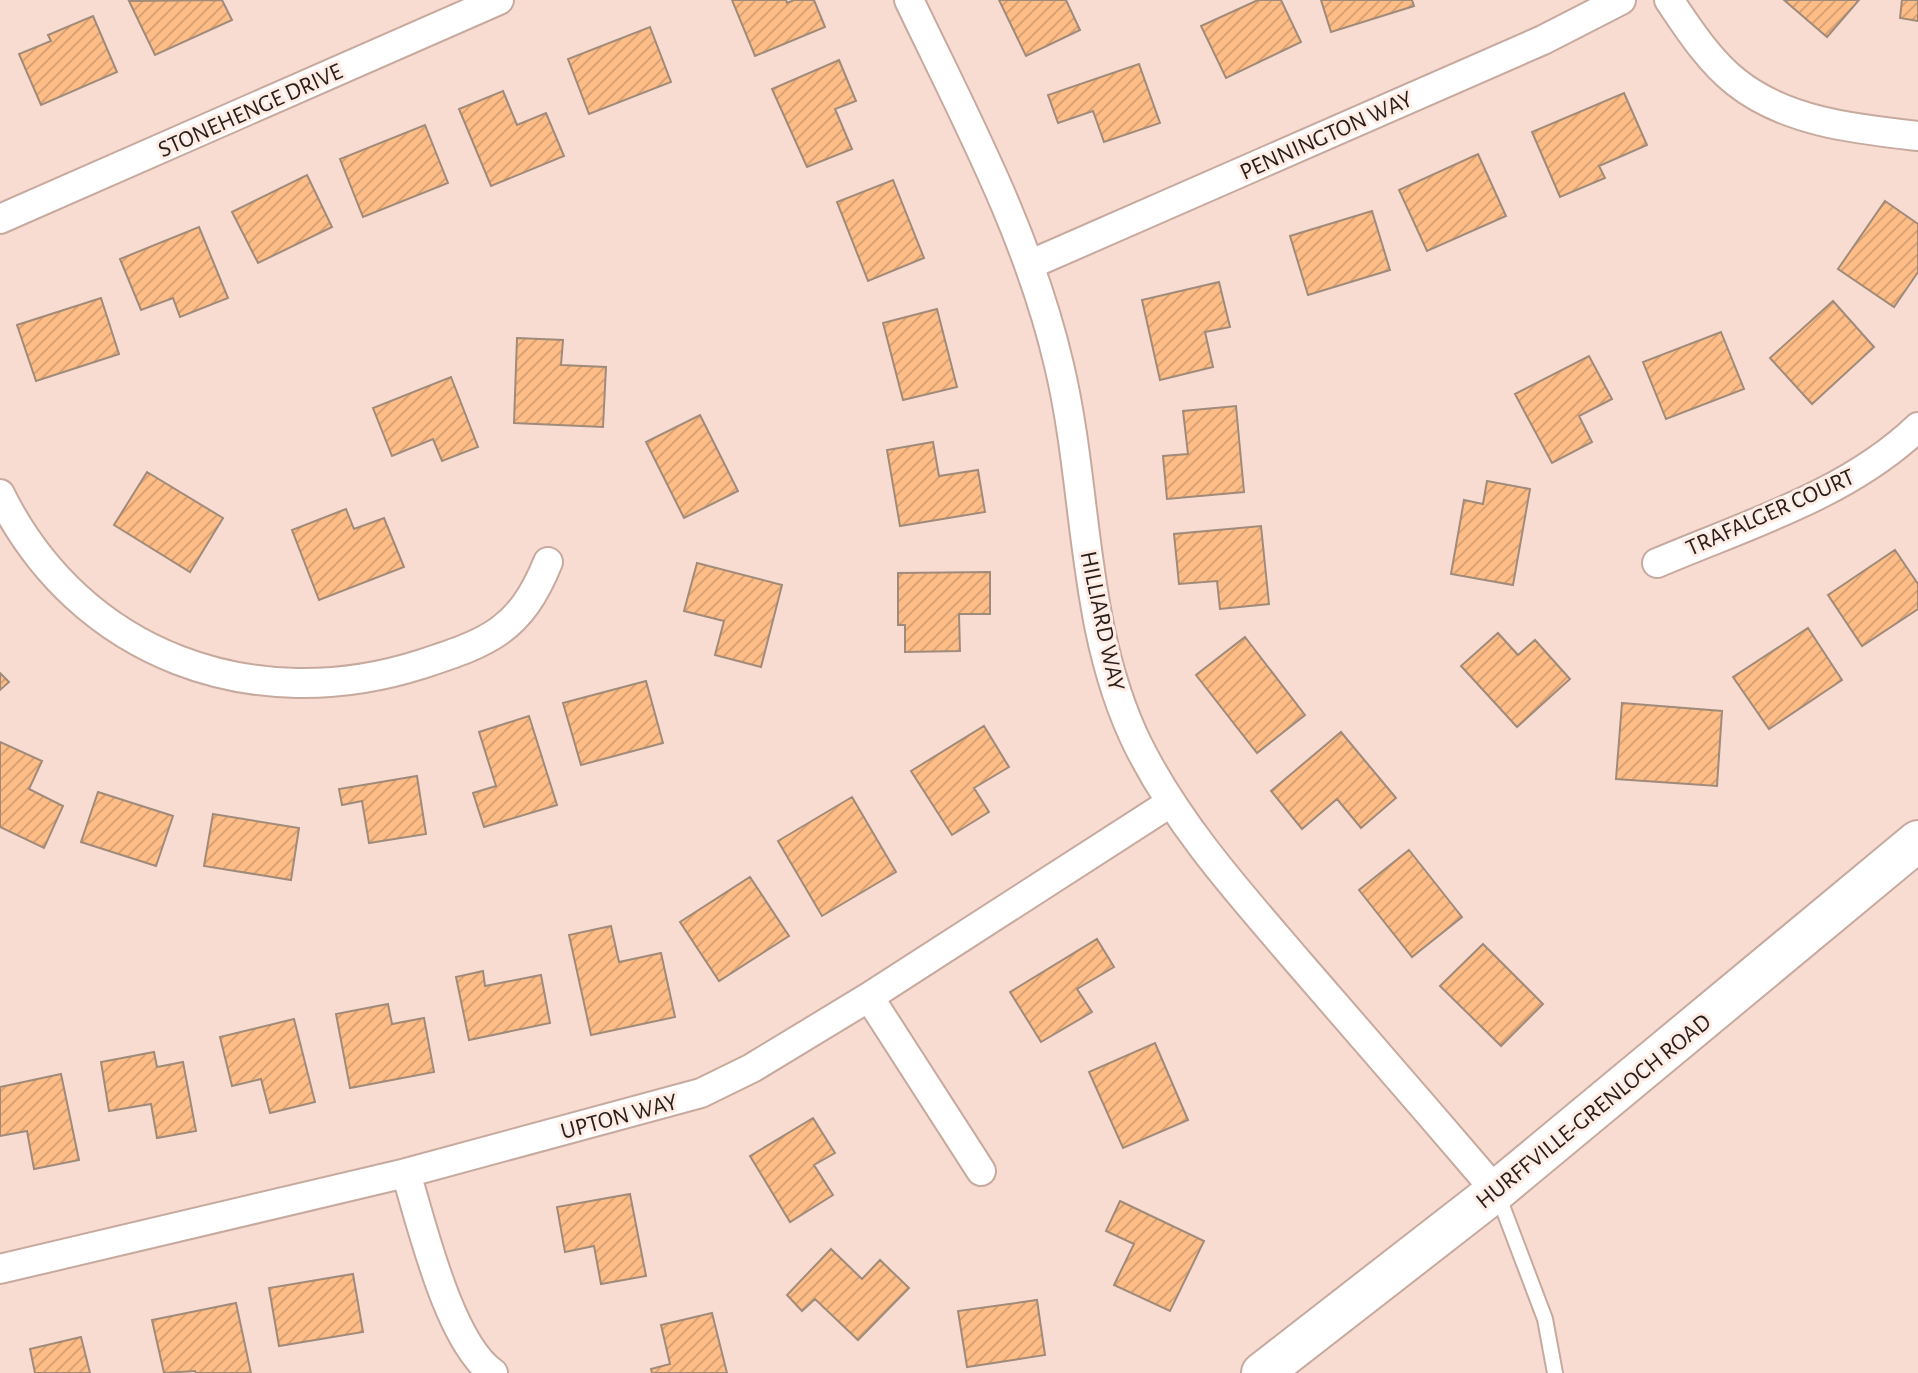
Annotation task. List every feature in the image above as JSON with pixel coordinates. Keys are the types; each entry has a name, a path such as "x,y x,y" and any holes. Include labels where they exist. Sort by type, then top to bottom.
{"main road":[{"name":"HURFFVILLE-GRENLOCH ROAD","path":"1262,1373 1496,1191 1918,841"}],"street":[{"name":"STONEHENGE DRIVE","path":"0,219 499,0"},
{"name":"HILLIARD WAY","path":"909,0 1009,209 1029,265 1055,351 1067,406 1106,662 1138,744 1170,803 1231,883 1496,1191"},
{"name":"PENNINGTON WAY","path":"1029,265 1543,40 1621,0"},
{"path":"1669,0 1712,58 1734,81 1764,101 1841,126 1918,136"},
{"name":"TRAFALGER COURT","path":"1657,563 1822,493 1871,466 1918,427"},
{"path":"0,494 57,580 123,635 167,657 217,674 273,683 334,683 398,672 457,653 493,636 516,618 535,593 548,562"},
{"name":"UPTON WAY","path":"0,1269 406,1173 701,1093 752,1068 869,997 1170,803"},
{"path":"869,997 981,1171"},
{"path":"406,1173 448,1308 465,1338 493,1373"}],"lane":[{"path":"1496,1191 1545,1319 1555,1373"}],"building":[{"path":"222,0 232,20 155,55 129,1"},
{"path":"732,0 786,0 787,3 814,0 825,27 755,56"},
{"path":"999,0 1066,0 1080,30 1026,56"},
{"path":"1258,0 1281,0 1301,42 1226,78 1201,26"},
{"path":"1321,0 1412,0 1414,6 1331,32"},
{"path":"1784,0 1859,0 1827,37"},
{"path":"1902,0 1918,0 1918,21 1900,18"},
{"path":"93,16 117,72 41,105 19,54 51,41 48,35"},
{"path":"650,27 671,82 589,114 568,59"},
{"path":"839,60 856,101 835,109 852,149 807,167 772,89"},
{"path":"1139,64 1160,123 1104,142 1093,111 1058,123 1048,95"},
{"path":"503,91 517,125 546,113 564,156 491,186 459,109"},
{"path":"1624,93 1647,145 1599,166 1605,178 1560,197 1532,132"},
{"path":"425,125 448,183 363,217 340,159"},
{"path":"1478,154 1506,216 1427,251 1399,190"},
{"path":"307,175 332,227 258,263 232,212"},
{"path":"893,180 924,258 868,281 837,202"},
{"path":"1885,201 1918,224 1918,272 1894,307 1838,269"},
{"path":"1372,211 1390,270 1308,295 1290,236"},
{"path":"199,227 228,298 180,317 173,298 141,310 120,259"},
{"path":"1219,282 1230,327 1205,332 1213,367 1160,380 1142,300"},
{"path":"101,298 119,354 36,381 17,325"},
{"path":"1833,301 1874,347 1812,404 1770,358"},
{"path":"937,309 957,387 903,400 883,323"},
{"path":"1721,332 1744,389 1666,419 1643,362"},
{"path":"517,338 563,340 561,365 606,367 603,427 514,423"},
{"path":"1589,356 1612,399 1579,416 1592,442 1552,463 1515,394"},
{"path":"451,377 478,447 442,461 433,439 392,456 373,408"},
{"path":"1236,406 1244,492 1167,499 1163,456 1188,454 1183,411"},
{"path":"700,415 738,491 684,518 646,442"},
{"path":"933,442 939,476 978,470 985,512 900,526 887,450"},
{"path":"147,472 223,518 190,572 114,525"},
{"path":"1487,481 1530,489 1513,585 1451,574 1464,500 1483,504"},
{"path":"346,509 354,529 384,518 404,567 319,600 292,530"},
{"path":"1261,526 1269,604 1220,609 1217,581 1179,584 1174,534"},
{"path":"1895,550 1918,584 1918,609 1862,646 1828,595"},
{"path":"697,563 782,585 761,667 715,655 724,621 684,611"},
{"path":"990,572 990,614 959,614 960,651 905,652 905,625 898,625 898,573"},
{"path":"1808,628 1842,680 1769,729 1733,677"},
{"path":"1498,633 1518,655 1535,640 1570,679 1517,727 1461,666"},
{"path":"1245,637 1305,715 1257,753 1196,675"},
{"path":"0,673 9,682 0,690"},
{"path":"646,681 663,743 581,765 563,703"},
{"path":"1622,703 1722,711 1717,786 1616,779"},
{"path":"529,716 557,805 484,827 473,793 496,786 479,732"},
{"path":"984,726 1009,767 974,788 989,812 952,835 911,771"},
{"path":"1341,732 1396,798 1361,828 1337,799 1302,829 1271,791"},
{"path":"0,742 42,761 29,789 63,806 44,848 0,827"},
{"path":"417,776 426,834 369,843 362,801 342,805 339,789"},
{"path":"98,792 173,816 156,866 81,842"},
{"path":"852,797 896,872 822,916 778,841"},
{"path":"213,814 299,828 291,880 204,866"},
{"path":"1409,850 1462,917 1412,957 1359,890"},
{"path":"750,877 789,936 719,981 680,922"},
{"path":"611,926 619,962 661,953 675,1017 591,1035 569,935"},
{"path":"1097,939 1114,967 1077,989 1092,1012 1041,1042 1010,992"},
{"path":"1483,944 1543,1004 1501,1046 1440,986"},
{"path":"483,971 485,986 541,975 550,1023 469,1040 456,977"},
{"path":"388,1004 392,1024 424,1018 434,1072 350,1088 336,1014"},
{"path":"294,1019 315,1102 270,1113 261,1079 232,1086 220,1037"},
{"path":"1155,1043 1188,1120 1123,1148 1089,1072"},
{"path":"154,1052 157,1067 183,1062 196,1131 157,1138 151,1104 109,1111 101,1062"},
{"path":"61,1074 79,1160 34,1169 27,1131 0,1136 0,1087"},
{"path":"813,1118 835,1153 814,1165 833,1195 790,1222 750,1156"},
{"path":"630,1194 646,1276 601,1284 594,1246 565,1252 557,1207"},
{"path":"1120,1201 1204,1241 1170,1311 1114,1285 1134,1244 1106,1231"},
{"path":"831,1249 862,1279 880,1260 909,1288 858,1340 815,1299 802,1311 787,1295"},
{"path":"353,1274 363,1332 279,1346 269,1288"},
{"path":"1037,1300 1045,1355 967,1367 958,1311"},
{"path":"236,1303 251,1373 164,1373 152,1320"},
{"path":"712,1313 727,1373 652,1373 651,1369 670,1364 661,1325"},
{"path":"81,1337 90,1373 35,1373 30,1349"}]}
